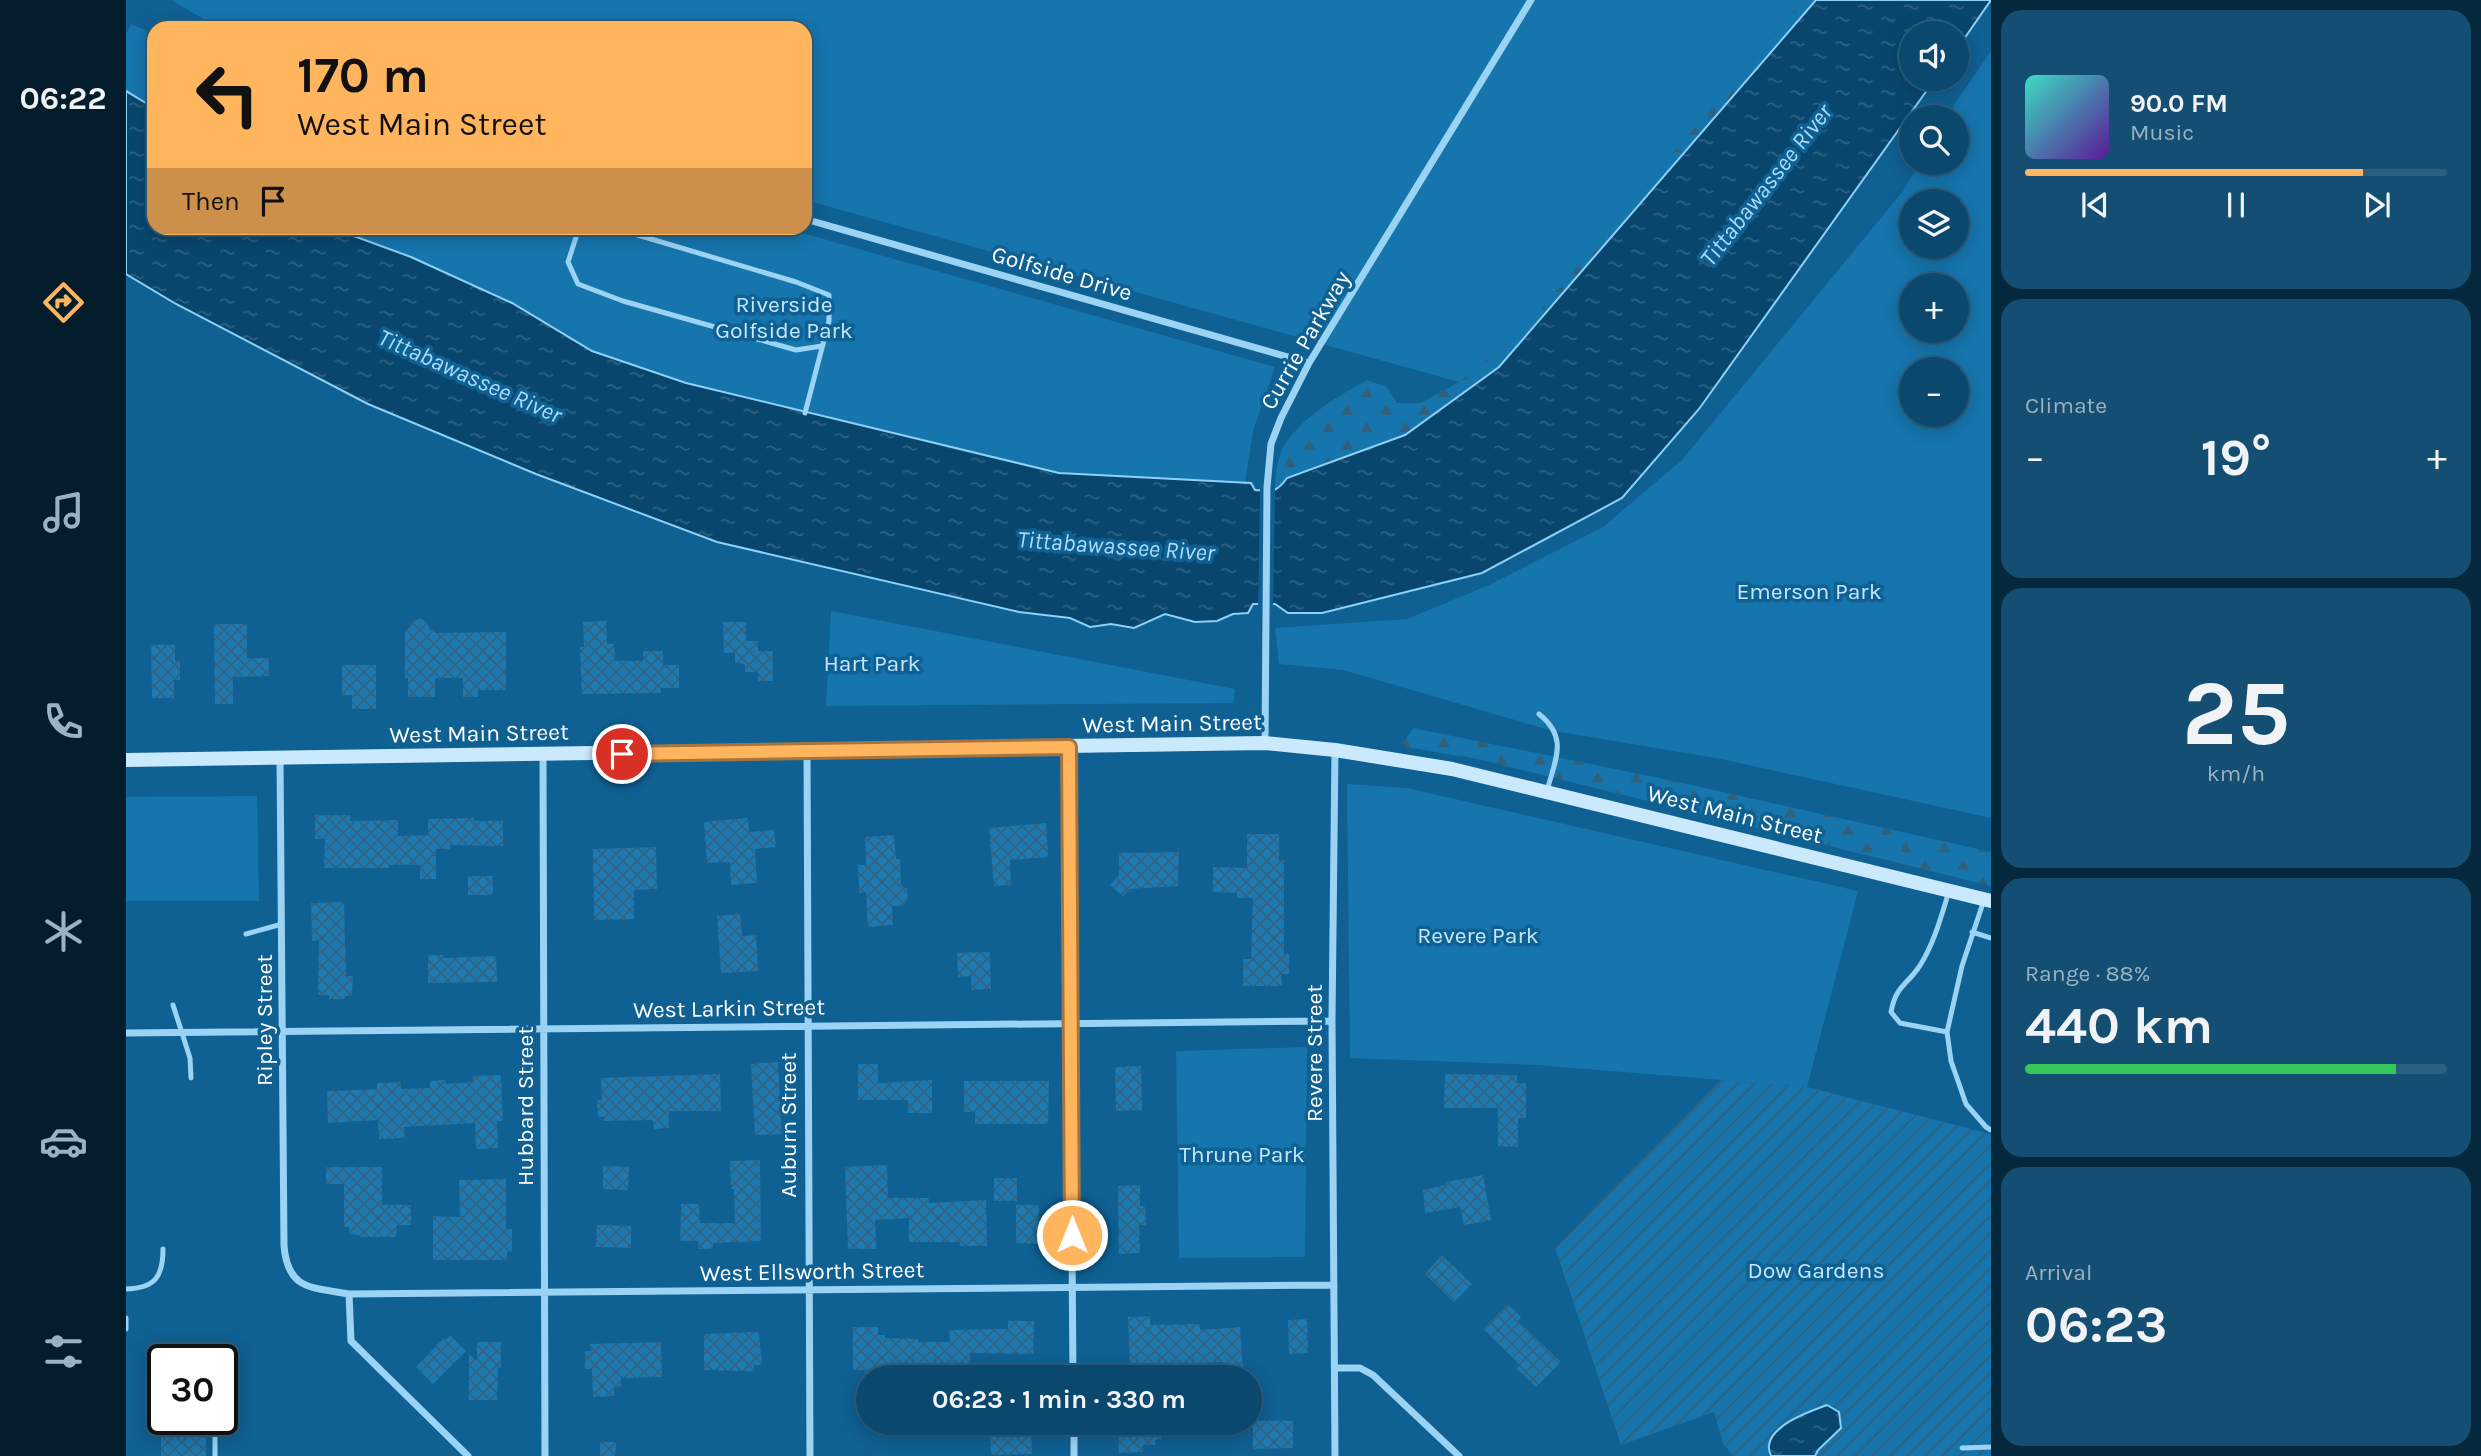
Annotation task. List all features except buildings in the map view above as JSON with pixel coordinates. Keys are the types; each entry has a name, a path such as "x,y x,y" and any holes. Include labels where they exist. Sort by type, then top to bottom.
{"street":[{"name":"Currie Parkway","path":"1265,743 1267,487 1271,444 1309,363 1531,0"},
{"name":"Golfside Drive","path":"812,221 1309,363"},
{"name":"West Main Street","path":"126,760 1265,743 1335,750 1452,769 1987,901"},
{"path":"1069,747 1073,1365"},
{"name":"Revere Street","path":"1335,750 1332,1021 1335,1456"},
{"name":"Auburn Street","path":"807,751 810,1456"},
{"name":"Hubbard Street","path":"542,755 545,1456"},
{"name":"Ripley Street","path":"280,759 284,1246 285,1263 294,1278"},
{"name":"West Larkin Street","path":"126,1033 1332,1021"},
{"name":"West Ellsworth Street","path":"294,1278 309,1287 349,1294 1334,1285"},
{"path":"349,1294 352,1341 468,1456"},
{"path":"1335,1368 1360,1368 1373,1375 1459,1456"},
{"path":"1073,1435 1074,1456"}],"lane":[{"path":"577,235 568,262 578,284 622,301 796,349 822,346"},
{"path":"638,235 796,282 829,295 829,321 805,413"},
{"path":"1538,715 1550,724 1558,740 1547,791"},
{"path":"1947,1032 1899,1023 1891,1013 1894,995 1918,968 1932,943 1949,891"},
{"path":"1987,901 1972,932 1947,1032 1951,1061 1966,1104 1986,1128 1991,1130"},
{"path":"246,934 282,924"},
{"path":"1972,932 1991,938"},
{"path":"173,1006 184,1032 191,1078"},
{"path":"126,1289 138,1289 159,1277 163,1267 163,1249"},
{"path":"126,1318 126,1329"},
{"path":"215,1435 215,1456"},
{"path":"1962,1448 1991,1447"}],"green space":[{"path":"171,0 1803,0 1526,327 1459,382 812,202 812,21 207,21"},
{"path":"1803,0 1816,0 1499,367 1405,435 1287,478 1275,491 1277,466 1284,446 1304,423 1329,403 1367,380 1387,387 1397,403 1421,403 1459,382 1526,327"},
{"path":"131,24 147,31 147,104 126,91 126,34"},
{"name":"Emerson Park","path":"1991,51 1991,818 1721,759 1549,730 1343,670 1279,664 1275,628 1407,619 1489,585 1603,527 1682,460 1899,196 1899,259 1969,259 1969,189 1904,189 1913,175 1969,175 1969,105 1954,105 1964,91 1969,91 1969,83"},
{"name":"Riverside Golfside Park","path":"351,235 810,235 1275,367 1253,431 1245,482 1059,473 686,383 592,351 512,303 411,257"},
{"name":"Hart Park","path":"831,611 1235,689 1233,703 826,706"},
{"path":"1413,728 1669,780 1991,852 1991,886 1478,759 1406,747 1404,742"},
{"name":"Revere Park","path":"1347,784 1407,788 1858,891 1807,1087 1537,1065 1350,1058"},
{"path":"257,796 259,901 126,901 126,797"},
{"name":"Thrune Park","path":"1307,1047 1305,1257 1179,1258 1176,1051"},
{"name":"Dow Gardens","path":"1721,1080 1807,1087 1991,1134 1991,1456 1733,1456 1723,1443 1714,1412 1621,1445 1555,1248"}],"water":[{"name":"Tittabawassee River","path":"1816,0 1991,0 1969,32 1969,21 1899,21 1899,91 1926,91 1916,105 1899,105 1899,129 1699,409 1622,498 1482,573 1322,613 1288,613 1275,604 1253,604 1248,613 1233,614 1217,621 1195,622 1165,614 1134,628 1111,624 1090,627 1070,618 1019,612 717,542 536,474 368,404 176,304 126,274 126,91 147,104 147,235 351,235 411,257 512,303 592,351 686,383 1059,473 1251,483 1255,490 1277,489 1287,478 1405,435 1499,367"},
{"path":"1827,1405 1839,1412 1841,1428 1815,1456 1771,1456 1769,1445 1777,1431 1793,1419"}],"pier":[{"path":"1260,487 1275,487 1273,608 1258,608"}],"route":[{"path":"622,754 1069,747 1072,1235"}]}
